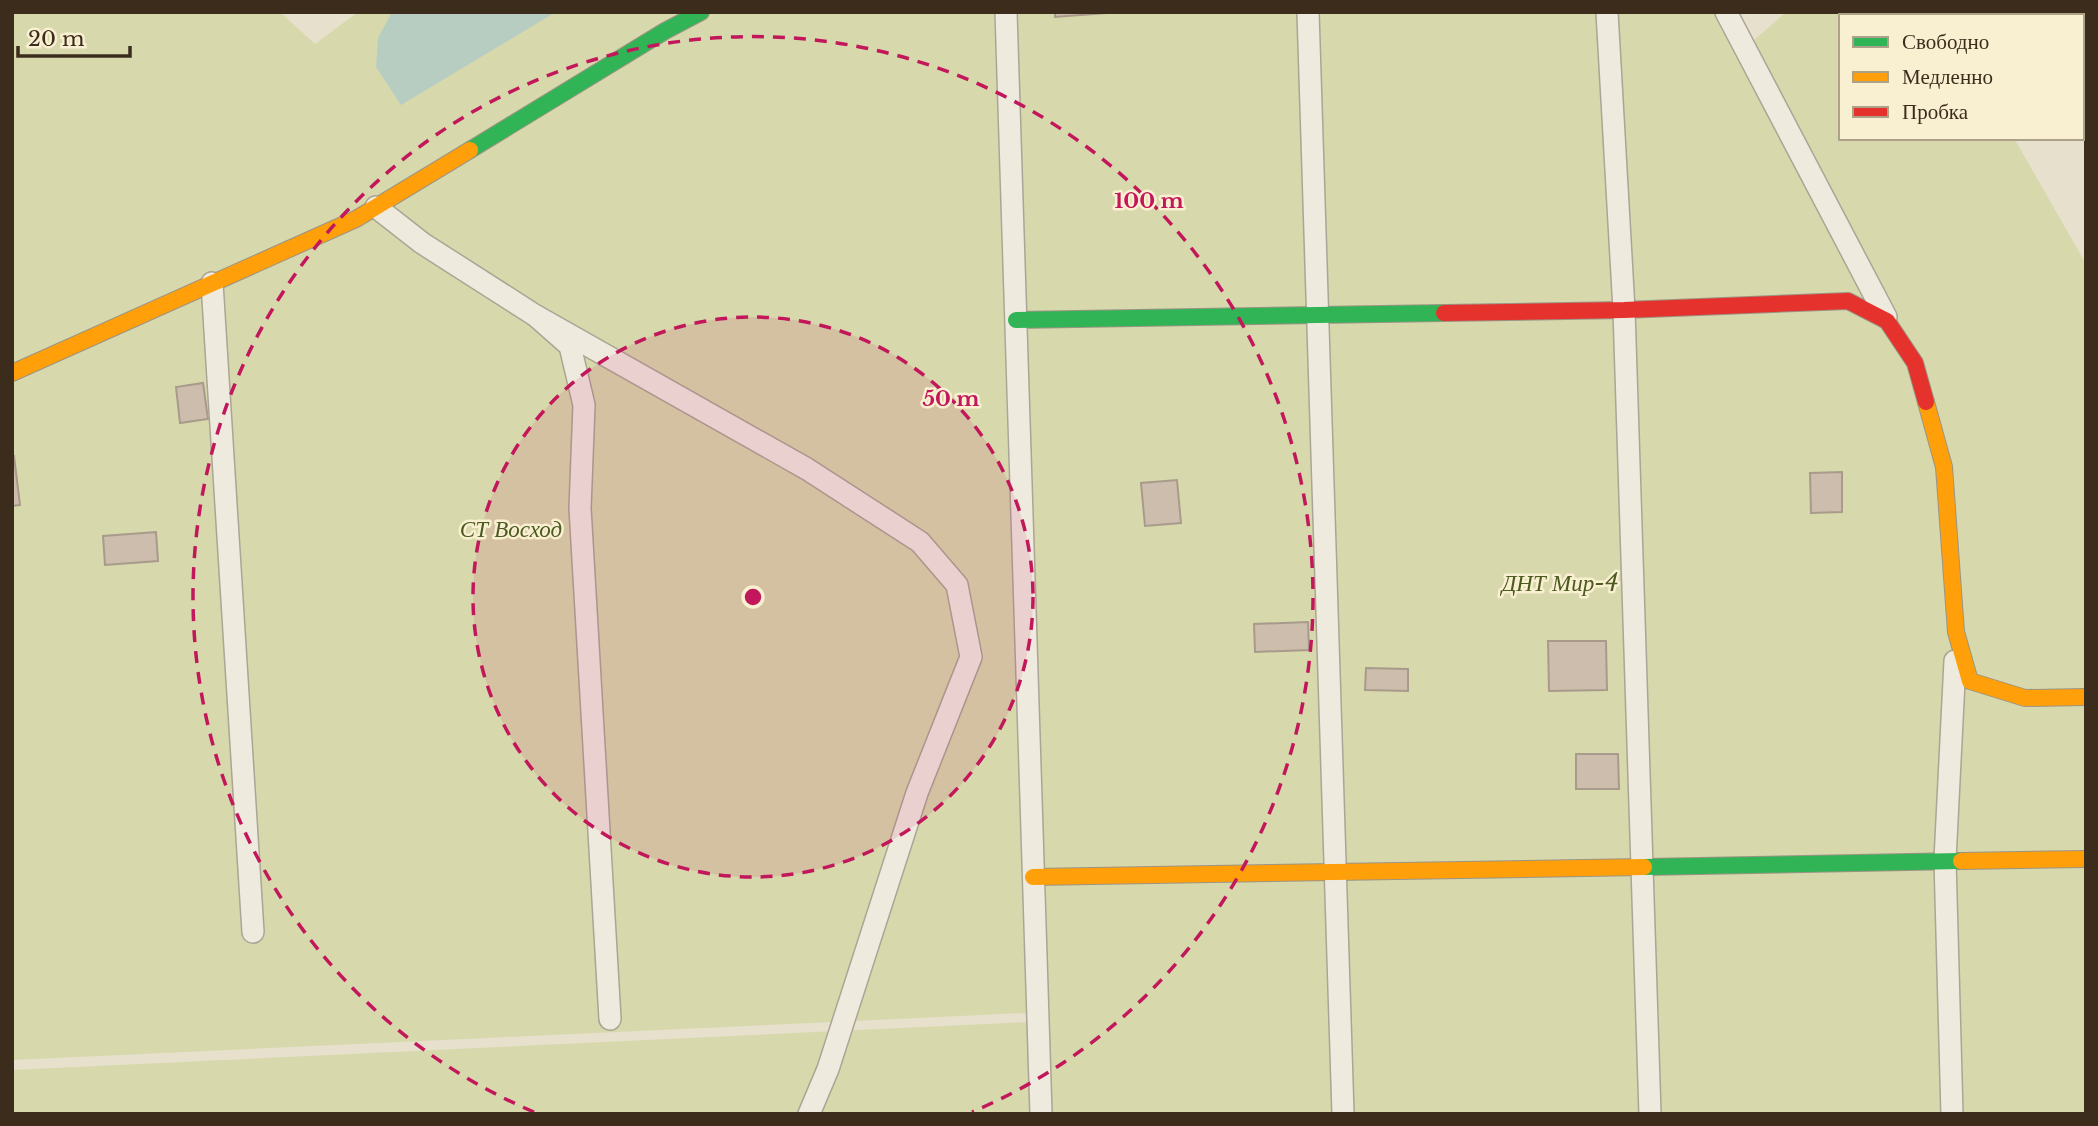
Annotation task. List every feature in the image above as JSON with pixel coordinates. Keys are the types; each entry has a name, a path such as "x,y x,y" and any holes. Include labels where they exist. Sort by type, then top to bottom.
{"street":[{"path":"12,373 356,219 665,31 701,12"},
{"path":"1016,320 1624,310 1848,301 1887,321 1915,363 1944,467 1956,632 1970,681 2025,698 2086,697"},
{"path":"1033,877 2086,859"}],"lane":[{"path":"1006,12 1041,1114"},
{"path":"1308,12 1343,1114"},
{"path":"1606,12 1624,310 1650,1114"},
{"path":"1726,12 1887,321"},
{"path":"376,207 422,243 536,316 807,469 920,542 957,585 971,657 917,793 828,1069 809,1114"},
{"path":"212,283 253,932"},
{"path":"536,316 569,346 584,405 580,508 610,1019"},
{"path":"1952,1114 1945,860 1956,632"}],"green space":[{"name":"СТ Восход","path":"12,12 280,12 315,44 358,12 994,12 1026,1013 12,1060"},
{"name":"ДНТ Мир-4","path":"1015,12 1714,12 1737,55 1786,12 1943,12 1944,14 1839,14 1839,140 2015,140 2086,264 2086,1114 1051,1114"},
{"path":"1028,1022 1031,1114 12,1114 12,1070"}],"shaded area":[{"path":"392,12 556,12 401,105 376,67 378,38"}],"building":[{"path":"1055,12 1121,12 1055,17"},
{"path":"203,383 208,419 180,423 176,387"},
{"path":"12,456 20,505 12,506"},
{"path":"1842,472 1842,512 1811,513 1810,473"},
{"path":"1177,480 1181,523 1145,526 1141,483"},
{"path":"156,532 158,561 105,565 103,536"},
{"path":"1308,622 1309,650 1255,652 1254,624"},
{"path":"1548,641 1606,641 1607,690 1549,691"},
{"path":"1366,668 1408,669 1408,691 1365,690"},
{"path":"1576,754 1618,754 1619,789 1576,789"}],"traffic: fast":[{"path":"470,150 665,31 701,12"},
{"path":"1016,320 1444,313"},
{"path":"1644,867 1961,861"}],"traffic: slow":[{"path":"12,373 356,219 470,150"},
{"path":"1926,402 1944,467 1956,632 1970,681 2025,698 2086,697"},
{"path":"1961,861 2086,859"},
{"path":"1033,877 1644,867"}],"traffic: jam":[{"path":"1444,313 1624,310 1848,301 1887,321 1915,363 1926,402"}]}
